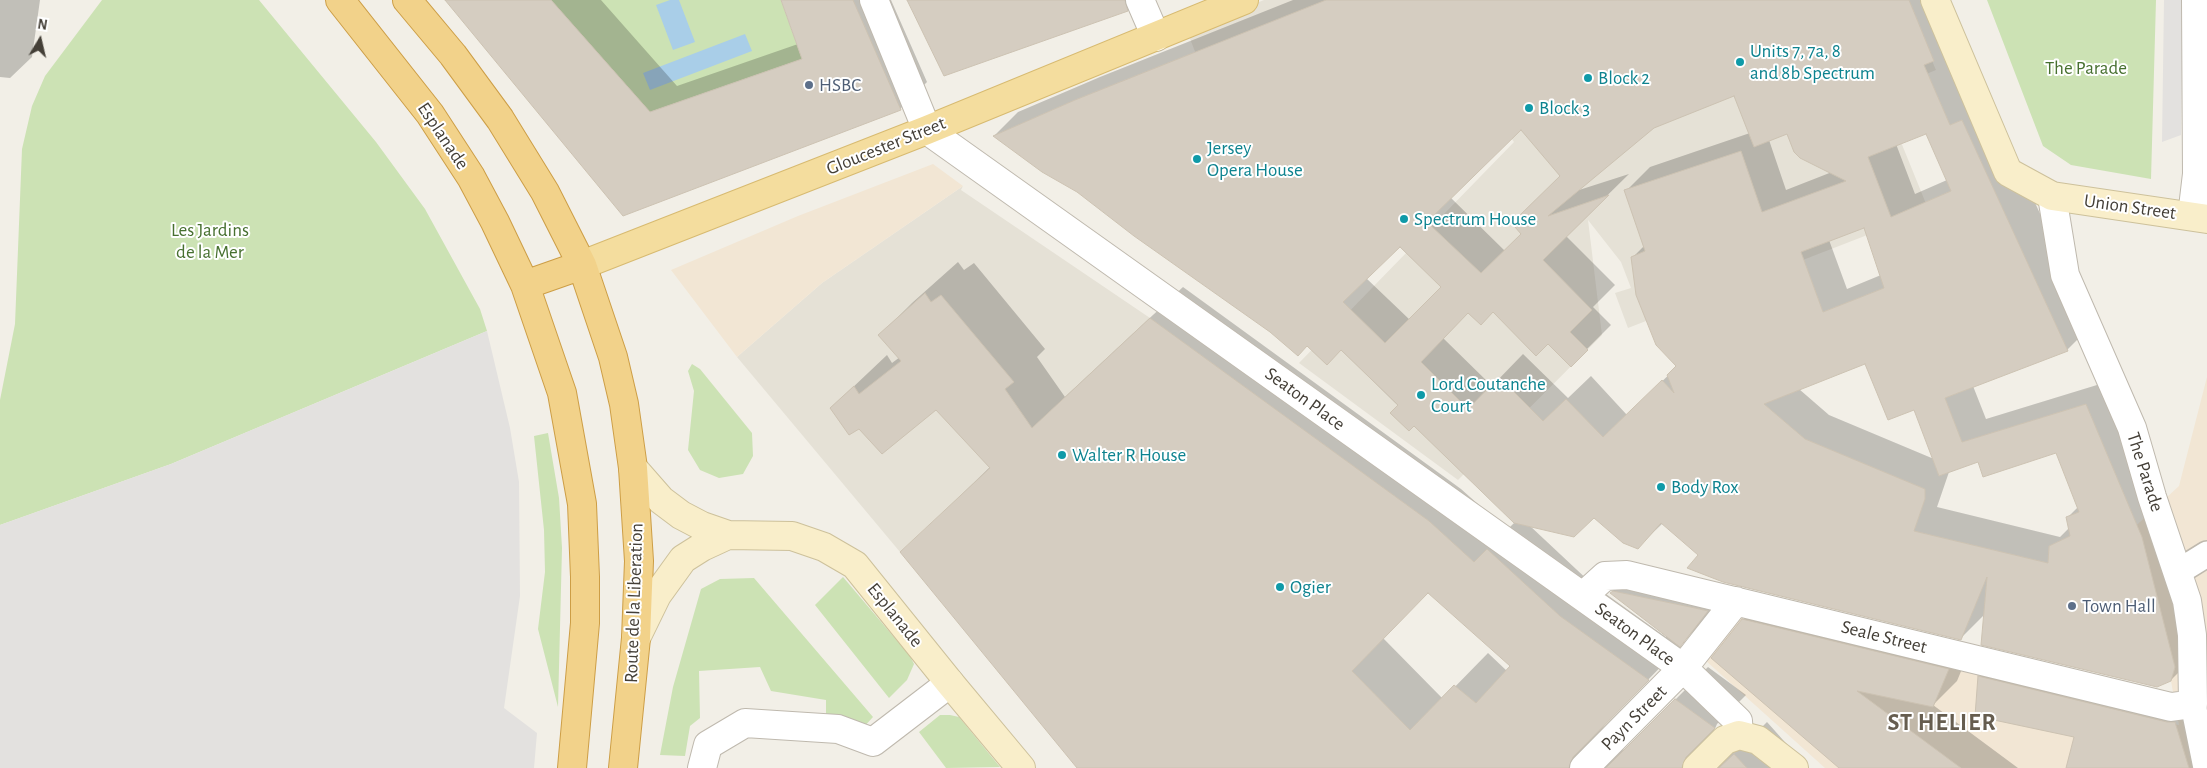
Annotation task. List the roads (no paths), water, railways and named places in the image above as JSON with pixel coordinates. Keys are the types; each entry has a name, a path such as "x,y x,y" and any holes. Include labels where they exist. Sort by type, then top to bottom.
{"highway":[{"name":"Esplanade","path":"340,0 430,114 471,177 495,222 524,286"},
{"path":"407,0 452,55 500,119 544,192 582,265"},
{"name":"Gloucester Street","path":"524,286 582,265"},
{"name":"Route de la Liberation","path":"582,265 613,357 624,404 633,468 639,562 636,638 623,768"},
{"path":"524,286 562,393 582,504 585,577 584,622 572,768"}],"main road":[{"name":"Gloucester Street","path":"582,265 928,130 1244,0"},
{"path":"1935,0 2008,172 2052,196"},
{"name":"Union Street","path":"2052,196 2200,218"},
{"name":"Esplanade","path":"633,468 661,500 681,515 702,526 728,535 792,536 824,547 855,565 950,684 1021,768"},
{"name":"Esplanade","path":"636,638 657,595 682,559 728,535"},
{"path":"1697,768 1725,740 1739,735 1758,740 1794,768"}],"street":[{"path":"874,0 928,130"},
{"path":"1140,0 1156,37"},
{"path":"2196,0 2197,174 2200,218"},
{"name":"Seaton Place","path":"928,130 1683,668 1738,721 1739,735"},
{"name":"The Parade","path":"2052,196 2065,275 2132,428 2152,497 2187,601 2192,635 2193,704"},
{"path":"2178,572 2207,554"},
{"name":"Seale Street","path":"1583,596 1605,576 1627,575 2171,707 2193,704"},
{"name":"Payn Street","path":"1584,768 1683,668 1736,600"},
{"path":"702,768 708,745 745,723 838,729 873,742 950,684"},
{"path":"2193,704 2206,768"}],"water":[{"path":"670,0 679,0 695,42 673,50 656,5"},
{"path":"745,34 752,51 650,90 643,73"}],"place":[{"name":"Units 7, 7a, 8 and 8b Spectrum","path":"1740,62"},
{"name":"Block 2","path":"1588,78"},
{"name":"HSBC","path":"809,85"},
{"name":"Block 3","path":"1529,108"},
{"name":"Jersey Opera House","path":"1197,159"},
{"name":"Spectrum House","path":"1404,219"},
{"name":"Lord Coutanche Court","path":"1421,395"},
{"name":"Walter R House","path":"1062,455"},
{"name":"Body Rox","path":"1661,487"},
{"name":"Ogier","path":"1280,587"},
{"name":"Town Hall","path":"2072,606"}],"district":[{"name":"ST HELIER","path":"1942,723"}],"park label":[{"name":"Les Jardins de la Mer","path":"210,241"}]}
